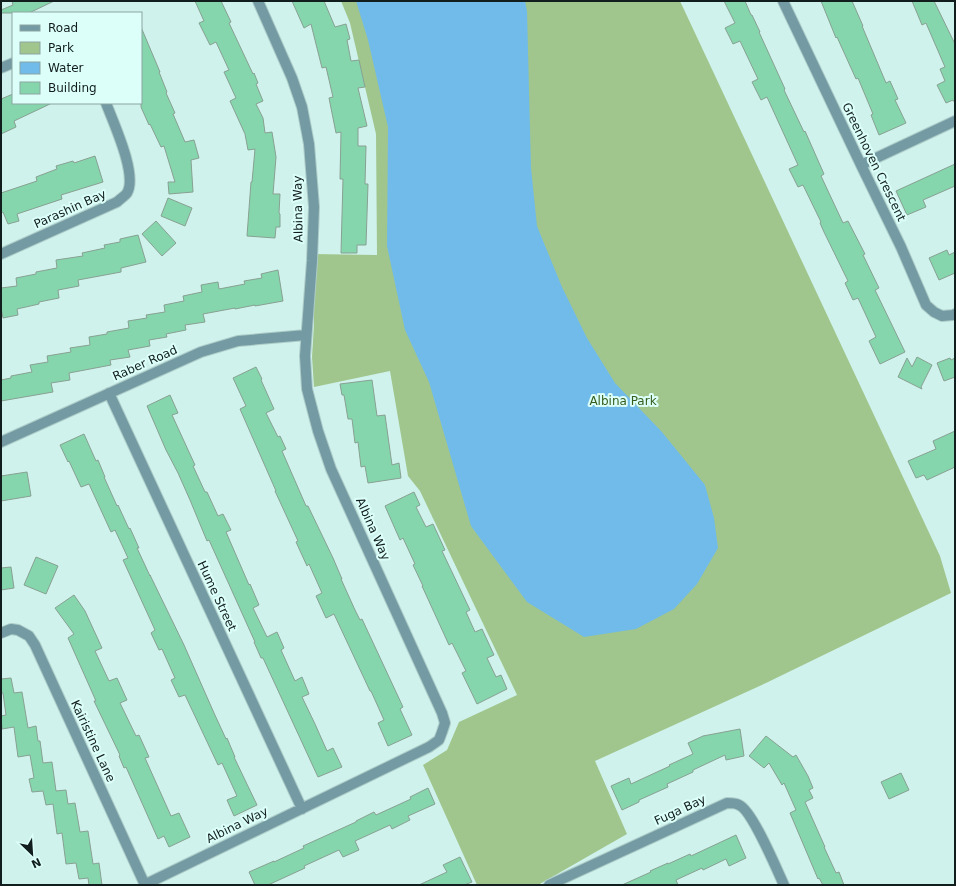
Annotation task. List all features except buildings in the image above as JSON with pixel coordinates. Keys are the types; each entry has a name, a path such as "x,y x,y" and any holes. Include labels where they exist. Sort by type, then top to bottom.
{"street":[{"name":"Albina Way","path":"145,885 429,747 439,740 445,722 331,469 318,431 307,388 305,356 312,261 314,207 309,144 302,107 292,78 258,1"},
{"name":"Greenhoven Crescent","path":"783,1 901,247 926,305 934,312 942,316 955,314"},
{"path":"1,68 12,63"},
{"name":"Parashin Bay","path":"1,254 117,202 127,193 130,181 128,165 106,104"},
{"path":"861,165 955,121"},
{"name":"Raber Road","path":"1,442 201,352 238,341 306,335"},
{"name":"Hume Street","path":"109,393 302,809"},
{"name":"Kairistine Lane","path":"1,633 11,629 18,630 29,636 35,645 145,885"},
{"name":"Fuga Bay","path":"549,885 727,803 739,805 747,811 755,824 784,885"}],"green space":[{"name":"Albina Park","path":"341,1 680,1 940,556 951,593 766,683 595,761 627,834 538,885 477,885 423,765 447,750 459,722 517,695 420,491 408,476 390,371 314,387 312,357 314,324 312,254 377,255 376,134 350,23"}],"water":[{"path":"356,1 525,1 527,11 531,168 537,226 562,287 587,338 615,383 662,432 705,485 714,518 718,548 697,584 674,609 636,629 584,637 527,602 471,526 429,382 405,330 387,246 388,127 368,40"}]}
